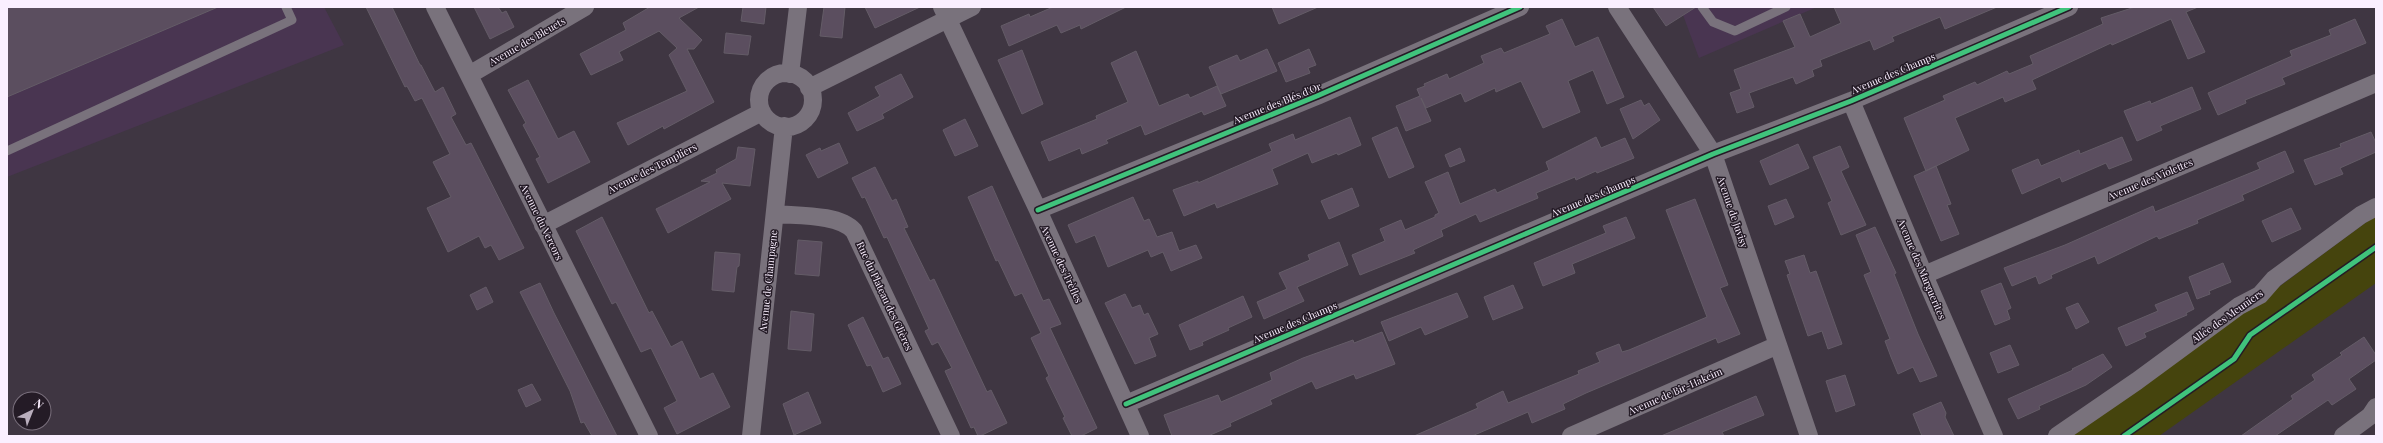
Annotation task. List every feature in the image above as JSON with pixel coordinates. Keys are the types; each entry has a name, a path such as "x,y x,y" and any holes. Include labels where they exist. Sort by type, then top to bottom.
{"street":[{"name":"Avenue du Vercors","path":"435,7 649,436"},
{"name":"Avenue des Bleuets","path":"469,75 585,7"},
{"path":"790,74 798,7"},
{"path":"810,88 944,13 972,7"},
{"name":"Avenue des Blés d'Or","path":"1038,210 1317,96 1520,7"},
{"name":"Avenue de Juvisy","path":"1617,7 1713,154 1809,436"},
{"name":"Avenue des Champs","path":"1126,404 1713,154 1851,101 2069,7"},
{"name":"Avenue des Trèfles","path":"944,13 1038,210 1140,436"},
{"path":"790,74 799,77 810,88 813,98 808,115 794,125 784,126 769,120 762,112 760,96 767,81 774,76 790,74"},
{"name":"Avenue des Violettes","path":"1924,275 2376,83"},
{"name":"Avenue des Marguerites","path":"1851,101 1994,436"},
{"name":"Avenue des Templiers","path":"543,225 762,112"},
{"name":"Avenue de Champagne","path":"751,436 776,214 784,126"},
{"name":"Allée des Meuniers","path":"2057,436 2137,381 2238,306 2260,295 2274,280 2362,215 2376,207"},
{"name":"Rue du Plateau des Glières","path":"776,214 838,220 854,231 951,436"},
{"name":"Avenue de Bir-Hakeim","path":"1571,436 1778,345"},
{"path":"2343,436 2370,416 2376,407"}],"lane":[{"path":"7,151 292,20 286,7"},
{"path":"1702,7 1712,22 1735,31 1786,7"}],"shaded area":[{"path":"7,7 324,7 344,45 7,177"},
{"path":"1680,7 1817,7 1699,58"},
{"path":"2376,215 2376,283 2159,436 2065,436 2272,292"}],"building":[{"path":"7,7 218,7 7,97"},
{"path":"366,7 392,7 435,92 443,87 456,114 451,117 466,145 471,143 524,248 499,260 491,245 485,248 479,236 448,252 427,208 451,197 433,162 450,154 422,98 415,101 407,86 405,87"},
{"path":"474,7 498,7 502,13 506,11 514,27 490,39"},
{"path":"650,7 699,7 679,18 702,40 694,49 687,49 714,102 664,129 663,126 628,145 617,123 687,91 669,55 677,48 659,31 619,52 623,60 591,75 580,54 626,30 623,23"},
{"path":"743,7 766,7 764,24 741,21"},
{"path":"824,7 845,7 842,38 820,36"},
{"path":"865,7 920,7 875,28"},
{"path":"1053,7 1126,7 1081,29 1080,25 1061,33 1057,25 1009,46 1001,26 1029,14 1030,17"},
{"path":"1272,7 1318,7 1279,24"},
{"path":"1653,7 1696,7 1666,26"},
{"path":"1834,7 1997,7 1945,29 1940,17 1892,37 1894,41 1874,50 1870,40 1820,60 1822,66 1812,70 1814,76 1796,84 1793,77 1749,93 1754,107 1737,113 1730,93 1741,89 1734,70 1795,47 1783,21 1800,14 1810,37 1841,23"},
{"path":"2135,7 2198,7 2186,12 2205,52 2188,59 2171,19 2112,45 2111,43 2032,80 2036,89 2005,102 2003,97 1955,118 1969,150 1926,171 1904,118 1945,100 1943,96 1975,82 1977,85 2007,71 2009,74 2033,64 2030,56 2103,24 2101,18"},
{"path":"1562,19 1575,47 1598,37 1624,97 1607,104 1593,70 1568,81 1580,112 1543,128 1521,81 1496,92 1495,88 1465,102 1461,93 1426,108 1421,98 1431,121 1406,131 1396,106 1420,96 1417,89 1425,86 1424,84 1447,74 1449,79 1484,63 1481,56 1501,48 1504,53 1550,34 1546,26"},
{"path":"2355,19 2366,43 2282,78 2285,84 2245,100 2246,103 2218,115 2208,93 2292,56 2290,51 2331,35 2329,30"},
{"path":"726,33 751,36 748,55 724,53"},
{"path":"1267,49 1277,71 1221,94 1209,67 1237,55 1240,61"},
{"path":"1309,49 1316,65 1308,68 1310,73 1286,82 1278,63"},
{"path":"1022,50 1043,104 1022,114 998,60"},
{"path":"1136,51 1159,106 1188,94 1190,98 1217,86 1226,106 1204,115 1202,111 1145,135 1141,125 1106,140 1108,143 1082,154 1080,148 1049,161 1041,142 1097,119 1096,116 1128,102 1111,63"},
{"path":"901,74 913,97 882,114 884,118 857,131 848,113 880,96 875,87"},
{"path":"528,80 558,139 574,131 590,162 548,183 536,159 540,157 523,125 526,123 508,90"},
{"path":"2192,87 2201,109 2160,126 2162,130 2137,141 2124,111 2150,101 2151,104"},
{"path":"1641,100 1644,106 1649,103 1660,120 1633,139 1620,109"},
{"path":"1350,117 1361,145 1338,155 1337,153 1312,163 1308,153 1272,169 1278,184 1217,208 1215,203 1184,216 1173,190 1198,181 1198,183 1272,151 1269,144 1293,134 1295,140"},
{"path":"965,119 978,146 955,156 943,130"},
{"path":"1397,127 1414,167 1389,178 1372,138"},
{"path":"2371,132 2376,143 2376,152 2340,168 2343,174 2315,185 2304,160 2341,147 2340,144"},
{"path":"1596,137 1601,148 1625,138 1634,158 1597,173 1596,171 1576,180 1575,177 1536,193 1538,198 1480,222 1476,214 1441,230 1443,236 1413,250 1415,253 1360,275 1352,255 1385,241 1380,229 1401,220 1405,230 1435,217 1435,215 1439,213 1425,182 1448,172 1460,204 1495,189 1497,193 1549,170 1546,162"},
{"path":"2122,137 2132,160 2109,169 2106,163 2062,182 2060,177 2022,194 2012,170 2038,159 2041,166 2079,150 2080,154"},
{"path":"839,143 848,163 818,178 806,155 820,148 821,151"},
{"path":"1798,144 1809,168 1770,185 1760,161"},
{"path":"1840,146 1849,167 1841,171 1866,225 1841,235 1828,203 1832,201 1813,157"},
{"path":"738,147 755,149 750,186 722,183 731,199 668,233 656,209 710,182 701,181 717,173 716,170 736,159"},
{"path":"1460,148 1465,161 1450,167 1445,155"},
{"path":"2285,151 2294,172 2242,195 2244,200 2197,220 2198,223 2159,239 2157,236 2098,264 2095,256 2051,275 2052,278 2039,284 2036,276 2012,286 2004,268 2065,245 2153,206 2155,212 2260,169 2257,163"},
{"path":"1936,166 1951,204 1947,205 1959,234 1941,241 1914,176"},
{"path":"875,167 892,201 896,199 908,227 904,228 930,281 934,279 987,392 991,390 1007,423 980,436 978,436 974,427 971,428 945,371 952,368 938,342 932,345 925,331 929,329 887,237 884,238 865,197 862,198 852,178"},
{"path":"992,186 1043,301 1049,299 1061,324 1050,328 1097,428 1081,436 1072,436 1063,418 1065,417 1046,378 1049,376 1031,338 1041,333 1022,293 1015,296 998,260 996,261 968,197"},
{"path":"1352,188 1359,206 1329,219 1321,201"},
{"path":"1133,197 1144,221 1149,219 1157,237 1172,232 1179,251 1196,245 1202,258 1171,271 1163,252 1151,257 1148,250 1108,267 1095,235 1076,243 1068,225"},
{"path":"1695,199 1728,285 1720,288 1740,334 1718,343 1716,338 1586,393 1563,404 1565,409 1532,423 1528,412 1472,436 1414,436 1478,408 1476,404 1503,391 1508,403 1579,374 1578,371 1600,362 1596,353 1619,344 1622,352 1629,350 1707,317 1666,210"},
{"path":"1786,199 1794,217 1775,225 1768,206"},
{"path":"2291,208 2301,229 2272,242 2262,221"},
{"path":"602,217 649,313 652,311 671,347 682,341 700,379 713,373 730,407 677,434 664,408 677,401 651,348 641,352 616,302 612,304 576,231"},
{"path":"1626,217 1635,238 1572,264 1575,273 1543,286 1534,263 1606,233 1603,226"},
{"path":"1875,227 1896,273 1894,274 1937,376 1920,382 1913,367 1898,374 1885,341 1890,339 1864,275 1871,272 1856,235"},
{"path":"798,240 822,242 819,276 795,274"},
{"path":"1339,242 1348,265 1297,287 1304,301 1264,319 1257,302 1287,289 1279,273 1310,260 1308,255"},
{"path":"715,252 740,254 734,292 712,290"},
{"path":"1804,255 1810,273 1816,271 1842,344 1828,349 1822,331 1808,336 1787,275 1790,274 1785,261"},
{"path":"2223,263 2231,282 2209,291 2210,294 2197,299 2189,277"},
{"path":"540,283 617,436 592,436 584,422 581,423 570,391 520,292"},
{"path":"2001,283 2011,308 2007,310 2010,319 1995,325 1981,291"},
{"path":"1513,285 1523,308 1493,320 1484,297"},
{"path":"486,287 493,302 477,310 470,295"},
{"path":"2187,292 2194,309 2186,313 2187,315 2144,333 2146,337 2126,346 2118,328 2158,311 2155,305"},
{"path":"1457,293 1468,317 1425,335 1421,327 1389,341 1381,322"},
{"path":"1125,294 1132,308 1140,305 1144,315 1148,313 1158,334 1149,338 1156,356 1135,364 1105,303"},
{"path":"1243,296 1252,317 1228,328 1229,330 1202,342 1203,345 1190,350 1179,325"},
{"path":"2078,303 2089,322 2076,329 2066,308"},
{"path":"791,311 814,314 811,351 788,349"},
{"path":"863,317 883,359 888,357 901,384 883,392 871,365 867,366 848,325"},
{"path":"1382,332 1395,364 1356,379 1354,374 1316,389 1312,381 1270,400 1272,404 1230,423 1231,426 1208,436 1172,436 1164,415 1218,395 1221,402 1272,380 1270,373 1303,358 1353,340 1354,343"},
{"path":"2364,337 2376,355 2376,360 2349,379 2356,389 2332,405 2328,400 2275,436 2241,436 2293,399 2291,396 2315,380 2312,375 2342,355 2340,353"},
{"path":"2010,345 2019,365 1998,373 1990,353"},
{"path":"2103,354 2112,367 2086,385 2039,406 2040,409 2018,419 2008,399 2073,370 2072,369"},
{"path":"1845,375 1855,405 1836,412 1826,381"},
{"path":"532,384 541,400 526,407 518,390"},
{"path":"808,392 821,423 794,435 783,404"},
{"path":"1756,396 1764,415 1722,432 1724,436 1661,436"},
{"path":"1941,402 1946,413 1945,417 1954,436 1922,436 1913,414"}],"cycle path":[{"path":"1038,210 1317,96 1520,7"},
{"path":"1126,404 1713,154 1851,101 2069,7"},
{"path":"2124,436 2234,359 2250,335 2376,247"}]}
